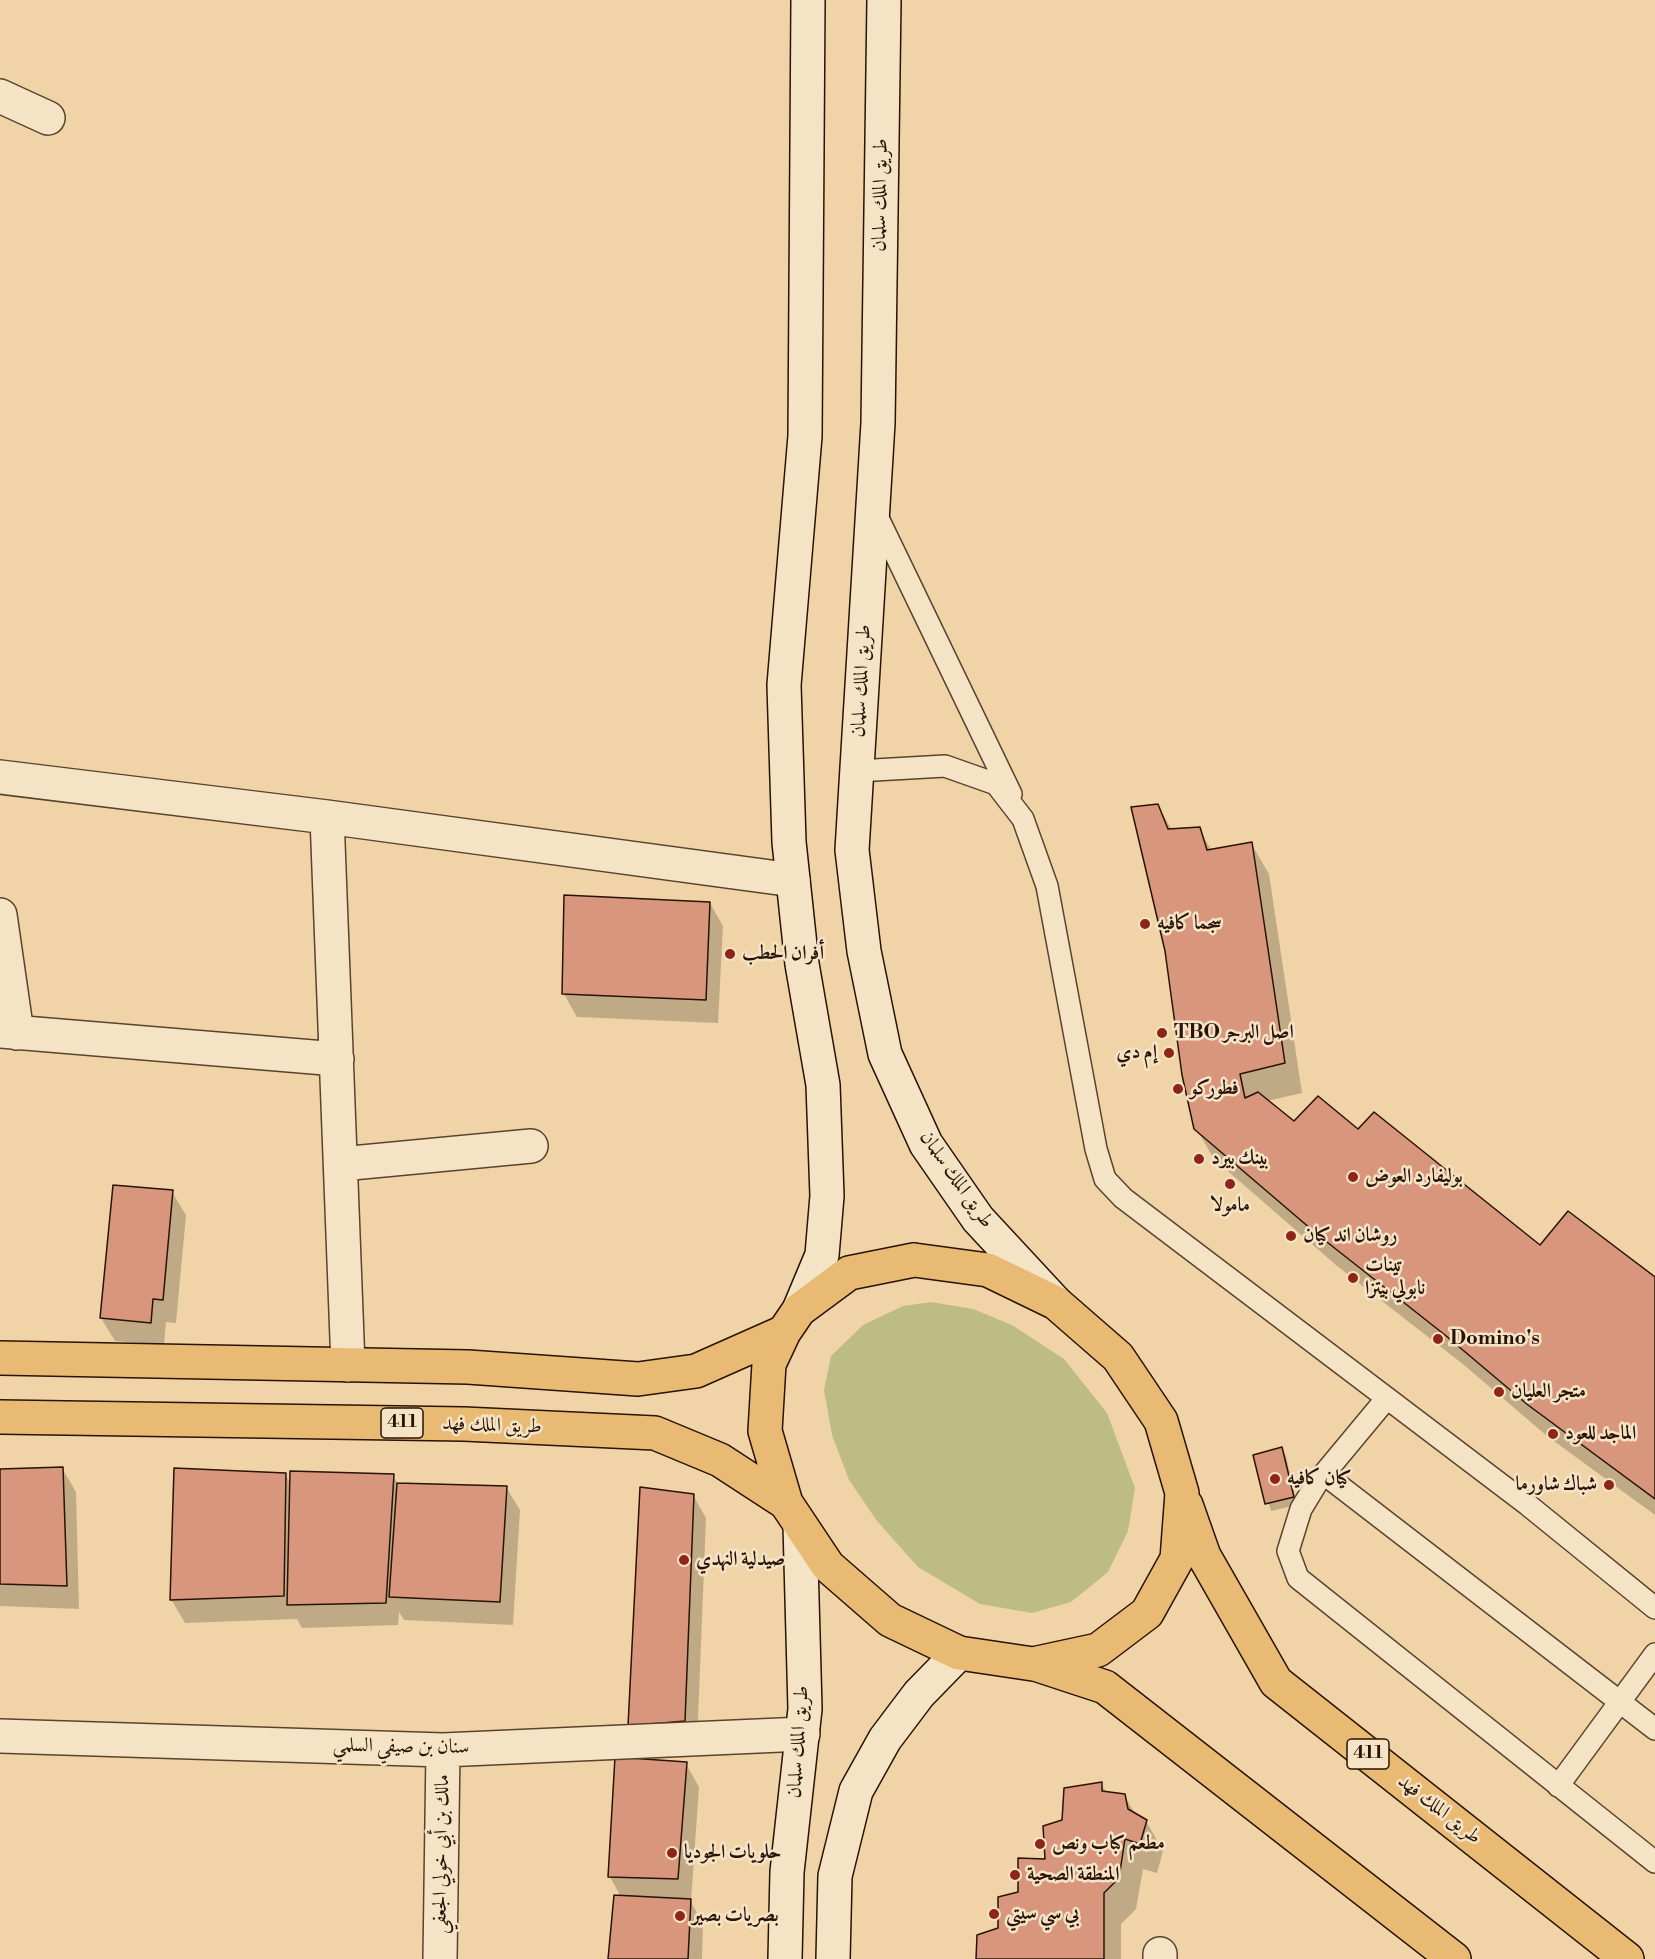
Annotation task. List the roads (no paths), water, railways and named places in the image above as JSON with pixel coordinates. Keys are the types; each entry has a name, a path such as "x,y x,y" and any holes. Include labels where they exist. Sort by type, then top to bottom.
{"main road":[{"path":"808,0 805,436 784,685 793,880 802,964 823,1085 827,1196 822,1255 769,1364 765,1431 793,1514 828,1566 890,1620 959,1653 1033,1664 1105,1687 1455,1959"},
{"name":"طريق الملك سلمان","path":"884,0 878,423 852,850 864,951 885,1054 933,1153 978,1219 1056,1304"},
{"path":"0,96 48,118"},
{"path":"0,777 327,817 793,880"},
{"path":"327,817 348,1365"},
{"path":"0,915 8,1032 337,1059"},
{"path":"340,1164 531,1146"},
{"name":"طريق الملك فهد","path":"791,1321 849,1273 914,1260 988,1270 1056,1304 1118,1357 1161,1421 1182,1493 1204,1556 1276,1682 1627,1959"},
{"path":"0,1358 468,1366 638,1379 696,1371 791,1321"},
{"name":"طريق الملك فهد","path":"0,1417 464,1424 655,1433 720,1460 793,1514"},
{"path":"1033,1664 1098,1650 1147,1613 1177,1559 1182,1493"},
{"name":"طريق الملك سلمان","path":"785,1959 787,1872 805,1709 793,1514"},
{"path":"833,1959 835,1876 856,1791 885,1739 919,1694 959,1653"},
{"name":"سنان بن صيفي السلمي","path":"0,1736 443,1750 803,1734"},
{"name":"مالك بن أبي خولي الجعفي","path":"440,1959 443,1750"}],"lane":[{"path":"873,507 1023,819 1047,886 1096,1149 1105,1179 1123,1198 1527,1505 1655,1608"},
{"path":"856,771 945,766 996,784 1023,819"},
{"path":"1387,1398 1324,1474 1301,1509 1288,1551 1298,1578 1655,1862"},
{"path":"1324,1474 1655,1729"},
{"path":"1558,1786 1621,1704 1655,1654"}],"place":[{"name":"سجما كافيه","path":"1145,924"},
{"name":"أفران الحطب","path":"730,954"},
{"name":"TBO اصل البرجر","path":"1162,1033"},
{"name":"إم دي","path":"1169,1053"},
{"name":"فطوركو","path":"1178,1089"},
{"name":"بينك بيرد","path":"1199,1159"},
{"name":"بوليفارد العوض","path":"1353,1177"},
{"name":"مامولا","path":"1230,1184"},
{"name":"روشان اند كيان","path":"1291,1236"},
{"name":"تينات نابولي بيتزا","path":"1353,1278"},
{"name":"Domino's","path":"1438,1339"},
{"name":"متجر العليان","path":"1499,1392"},
{"name":"الماجد للعود","path":"1553,1434"},
{"name":"كيان كافيه","path":"1275,1479"},
{"name":"شباك شاورما","path":"1609,1485"},
{"name":"صيدلية النهدي","path":"684,1560"},
{"name":"مطعم كباب ونص","path":"1040,1844"},
{"name":"حلويات الجوديا","path":"672,1853"},
{"name":"المنطقة الصحية","path":"1015,1875"},
{"name":"بي سي سيتي","path":"994,1914"},
{"name":"بصريات بصير","path":"680,1916"}]}
